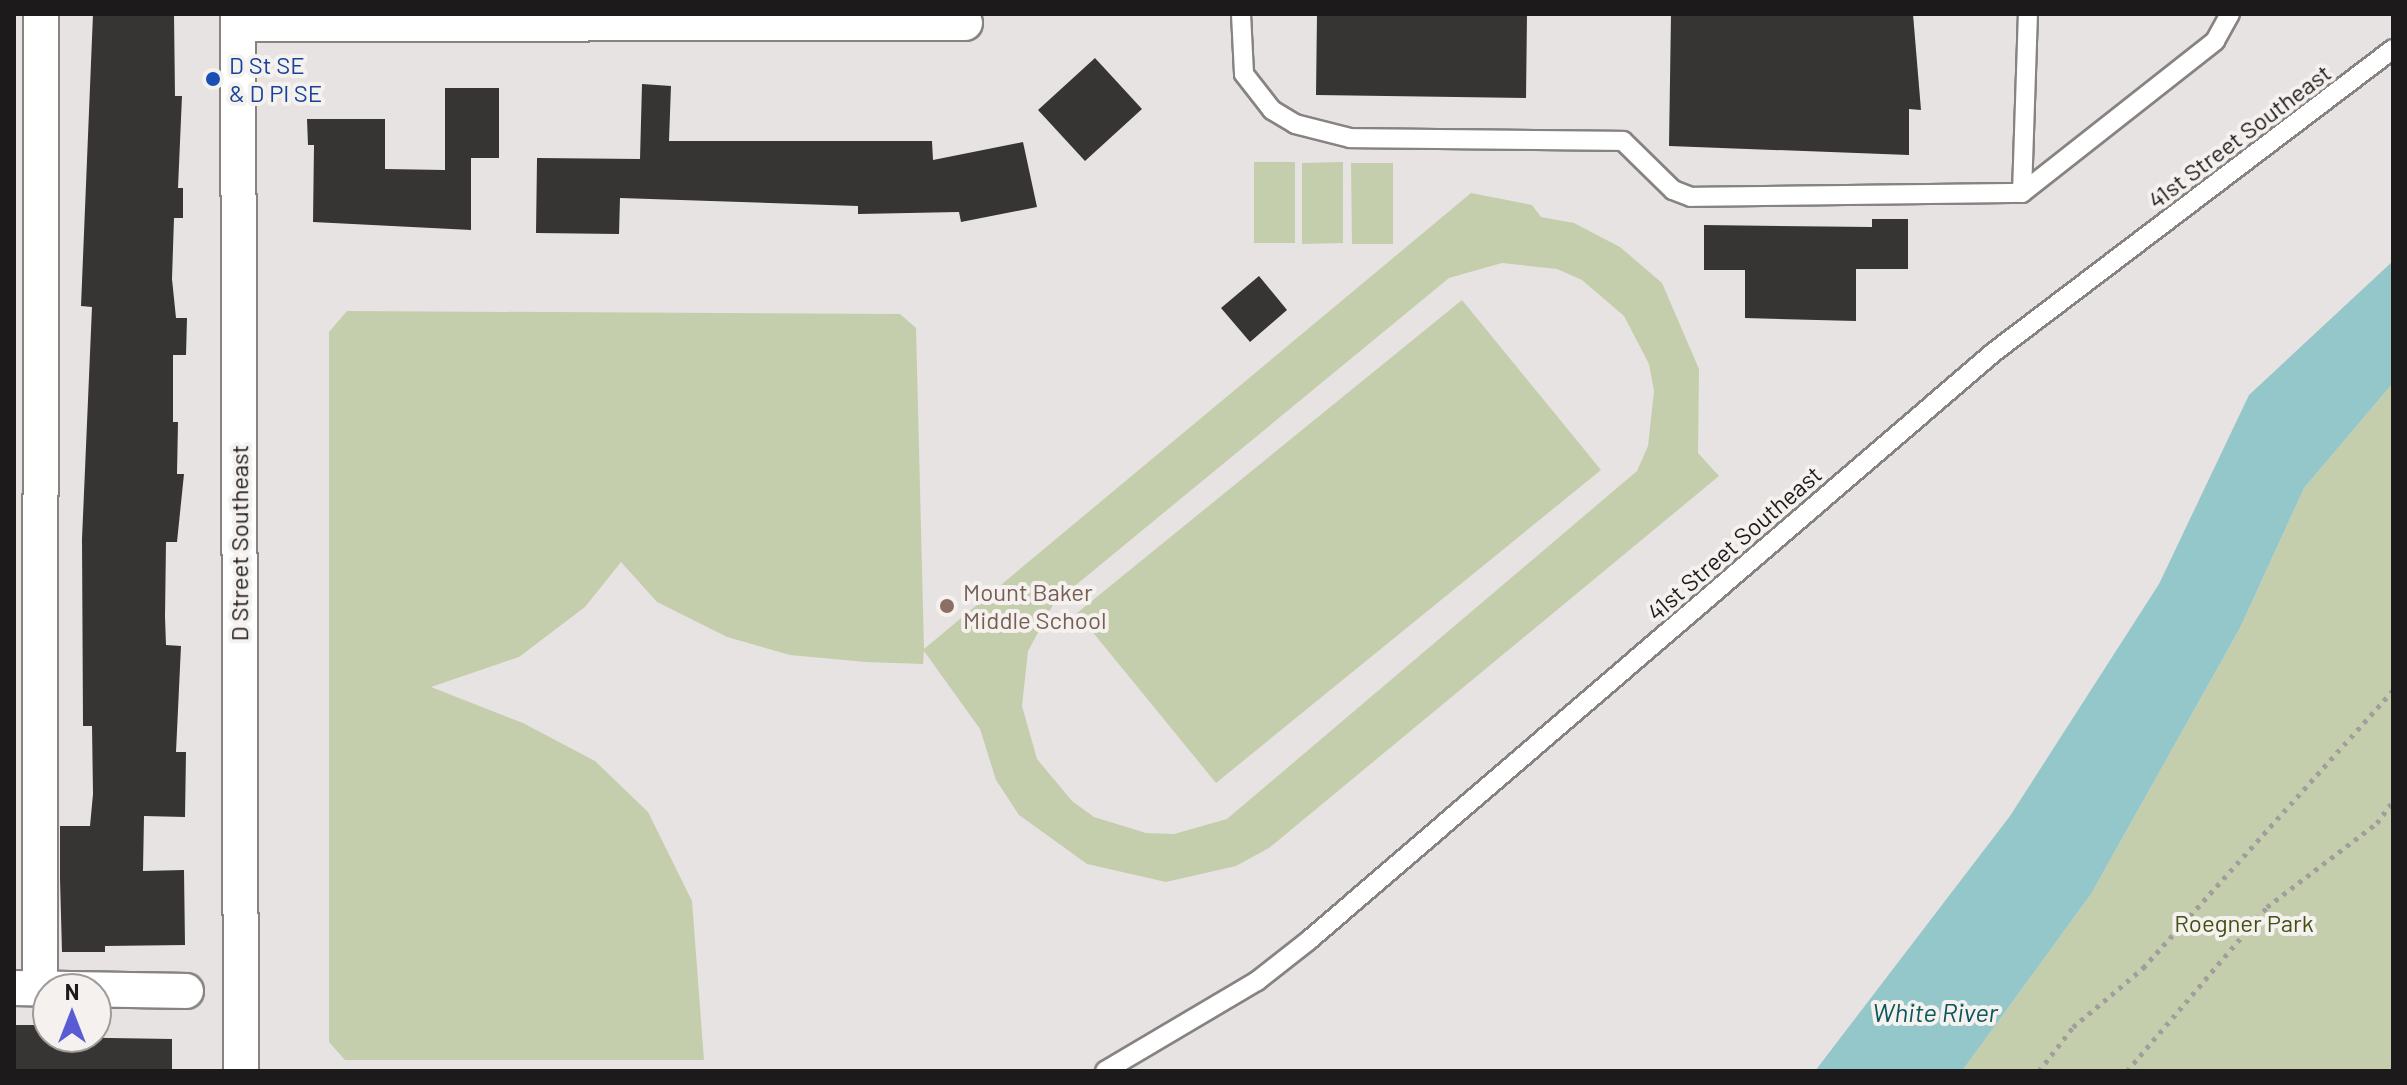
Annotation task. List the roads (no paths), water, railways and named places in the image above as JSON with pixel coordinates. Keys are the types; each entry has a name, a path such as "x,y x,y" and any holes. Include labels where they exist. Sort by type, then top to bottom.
{"street":[{"path":"41,14 41,463 27,604 27,988 186,991"},
{"path":"238,19 965,23"},
{"name":"D Street Southeast","path":"238,19 241,1071"},
{"path":"14,431 41,463"}],"lane":[{"path":"1241,14 1241,60 1257,94 1295,124 1326,135 1599,136 1640,150 1673,190 1691,197 2022,193 2215,41 2230,14"},
{"path":"2022,193 2028,14"},
{"name":"41st Street Southeast","path":"1105,1071 1257,981 1298,949 1994,352 2393,49"}],"water":[{"name":"White River","path":"2393,261 2393,383 2304,488 2240,628 2091,894 1962,1071 1815,1071 2010,816 2159,584 2249,395"}],"place":[{"name":"D St SE & D Pl SE","path":"213,79"},
{"name":"Mount Baker Middle School","path":"947,606"}],"park label":[{"name":"Roegner Park","path":"2244,923"}]}
